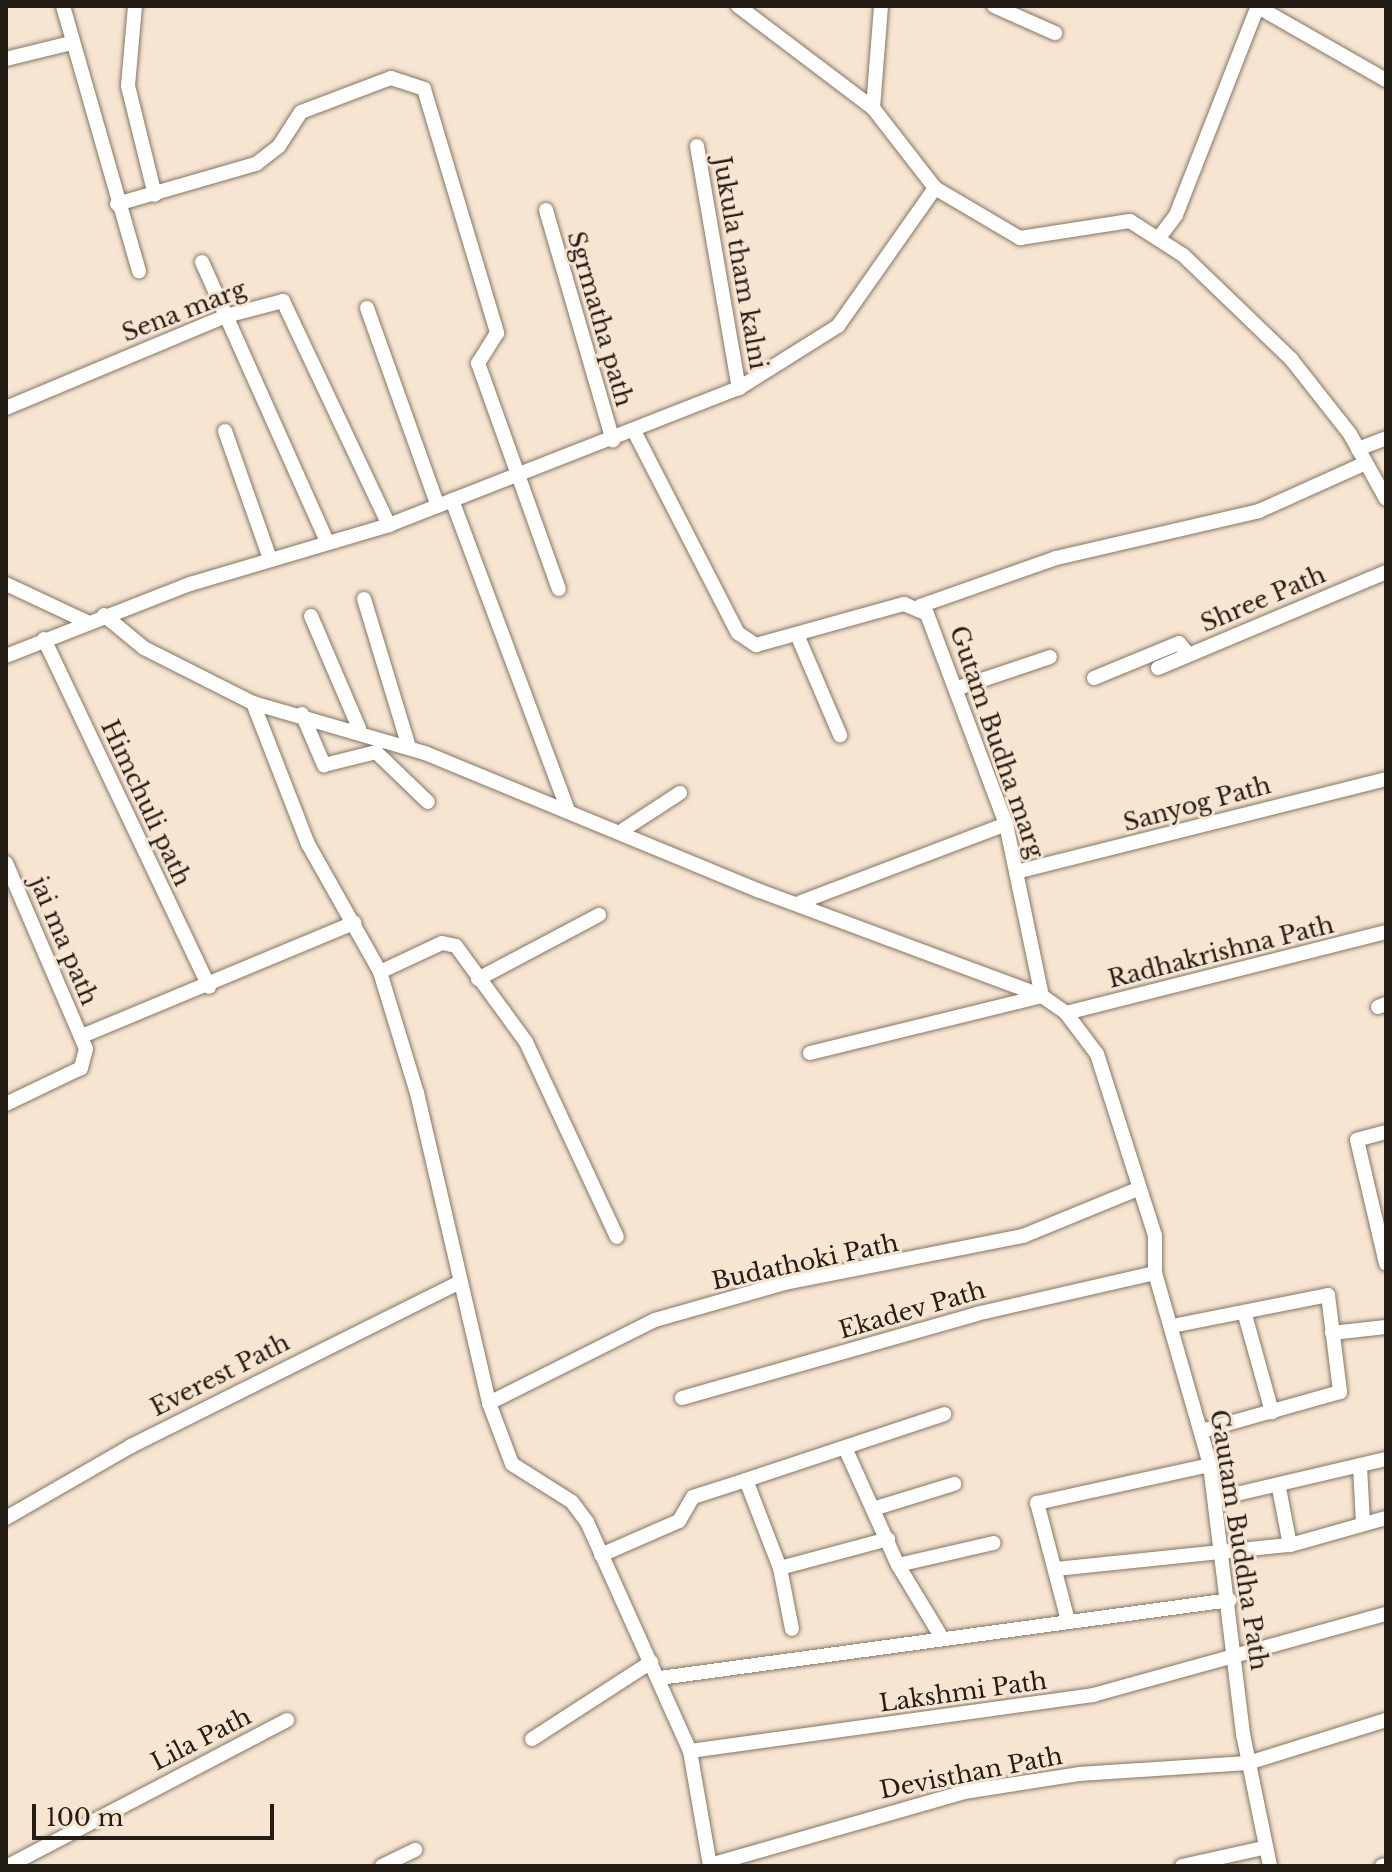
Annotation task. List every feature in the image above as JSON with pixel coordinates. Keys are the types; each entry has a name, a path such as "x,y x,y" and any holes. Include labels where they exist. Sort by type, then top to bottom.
{"street":[{"path":"63,6 117,204 139,271"},
{"path":"135,6 128,86 155,195"},
{"path":"738,6 873,108 935,188 1020,238 1130,221 1158,239 1291,359 1358,449 1386,499"},
{"path":"873,108 881,6"},
{"path":"994,6 1055,33"},
{"path":"1158,239 1176,215 1258,6 1386,80"},
{"path":"6,59 71,43"},
{"path":"117,204 256,164 301,112 391,78 412,79 424,89 469,249 497,333 478,363 559,589"},
{"name":"Jukula tham kalni","path":"697,146 739,388"},
{"path":"6,656 104,615 270,559 389,525 520,477 739,388 838,326 935,188"},
{"name":"Sgrmatha path","path":"546,210 613,440"},
{"path":"202,262 327,542"},
{"name":"Sena marg","path":"6,408 226,316 273,300 287,306 389,525"},
{"path":"367,308 568,810"},
{"path":"225,431 270,559"},
{"name":"Gutam Budha marg","path":"634,431 738,633 756,645 798,637 904,604 920,606 958,688 1006,824 1020,871 1042,996"},
{"path":"1358,449 1386,438"},
{"path":"920,606 1056,558 1259,511 1366,463"},
{"name":"Shree Path","path":"1158,668 1386,572"},
{"path":"6,584 87,622"},
{"path":"364,599 409,747"},
{"path":"104,615 144,648 253,703 359,728 409,747 1042,996 1066,1013"},
{"path":"311,616 359,728"},
{"path":"798,637 840,735"},
{"name":"Himchuli path","path":"44,639 209,987"},
{"path":"1094,678 1179,643 1188,654"},
{"path":"958,688 1050,657"},
{"path":"253,703 308,844 380,972 489,1403 512,1464 572,1502 601,1555 660,1678 690,1751 710,1866"},
{"path":"302,714 324,765 376,752 428,802"},
{"name":"Sanyog Path","path":"1020,871 1386,779"},
{"path":"623,830 680,793"},
{"path":"801,902 1006,824"},
{"name":"jai ma path","path":"6,863 82,1036"},
{"path":"478,979 599,915"},
{"path":"6,1104 81,1068 82,1036 209,987 354,923"},
{"name":"Radhakrishna Path","path":"1066,1013 1386,932"},
{"path":"380,972 442,943 456,946 526,1042 617,1237"},
{"path":"810,1053 1042,996"},
{"name":"Gautam Buddha Path","path":"1066,1013 1097,1054 1140,1188 1155,1236 1155,1273 1210,1465 1239,1659 1248,1763 1263,1848 1270,1866"},
{"path":"1386,1132 1357,1140 1386,1264"},
{"name":"Budathoki Path","path":"489,1403 655,1320 785,1283 1023,1236 1140,1188"},
{"name":"Ekadev Path","path":"682,1398 976,1314 1155,1273"},
{"name":"Everest Path","path":"6,1518 145,1438 460,1282"},
{"path":"1172,1326 1245,1315 1328,1295 1340,1392 1201,1431"},
{"path":"1245,1315 1272,1412"},
{"path":"1332,1333 1386,1327"},
{"path":"601,1555 679,1521 693,1497 846,1450 854,1439 944,1414"},
{"path":"846,1450 876,1508 898,1565 942,1638"},
{"path":"1215,1499 1279,1488 1386,1459"},
{"path":"1067,1617 1037,1503 1210,1465"},
{"path":"1360,1466 1363,1524"},
{"path":"746,1480 780,1568 792,1629"},
{"path":"876,1508 954,1484"},
{"path":"1279,1488 1290,1545"},
{"path":"1056,1569 1290,1545 1386,1518"},
{"path":"780,1568 888,1539"},
{"path":"898,1565 993,1543"},
{"path":"660,1678 1067,1617 1230,1600"},
{"name":"Lakshmi Path","path":"690,1751 1077,1698 1239,1659 1386,1614"},
{"path":"532,1739 651,1662"},
{"name":"Lila Path","path":"8,1866 287,1720"},
{"name":"Devisthan Path","path":"710,1866 964,1792 1079,1774 1248,1763 1386,1720"},
{"path":"1182,1866 1263,1848"},
{"path":"382,1866 415,1850"}]}
